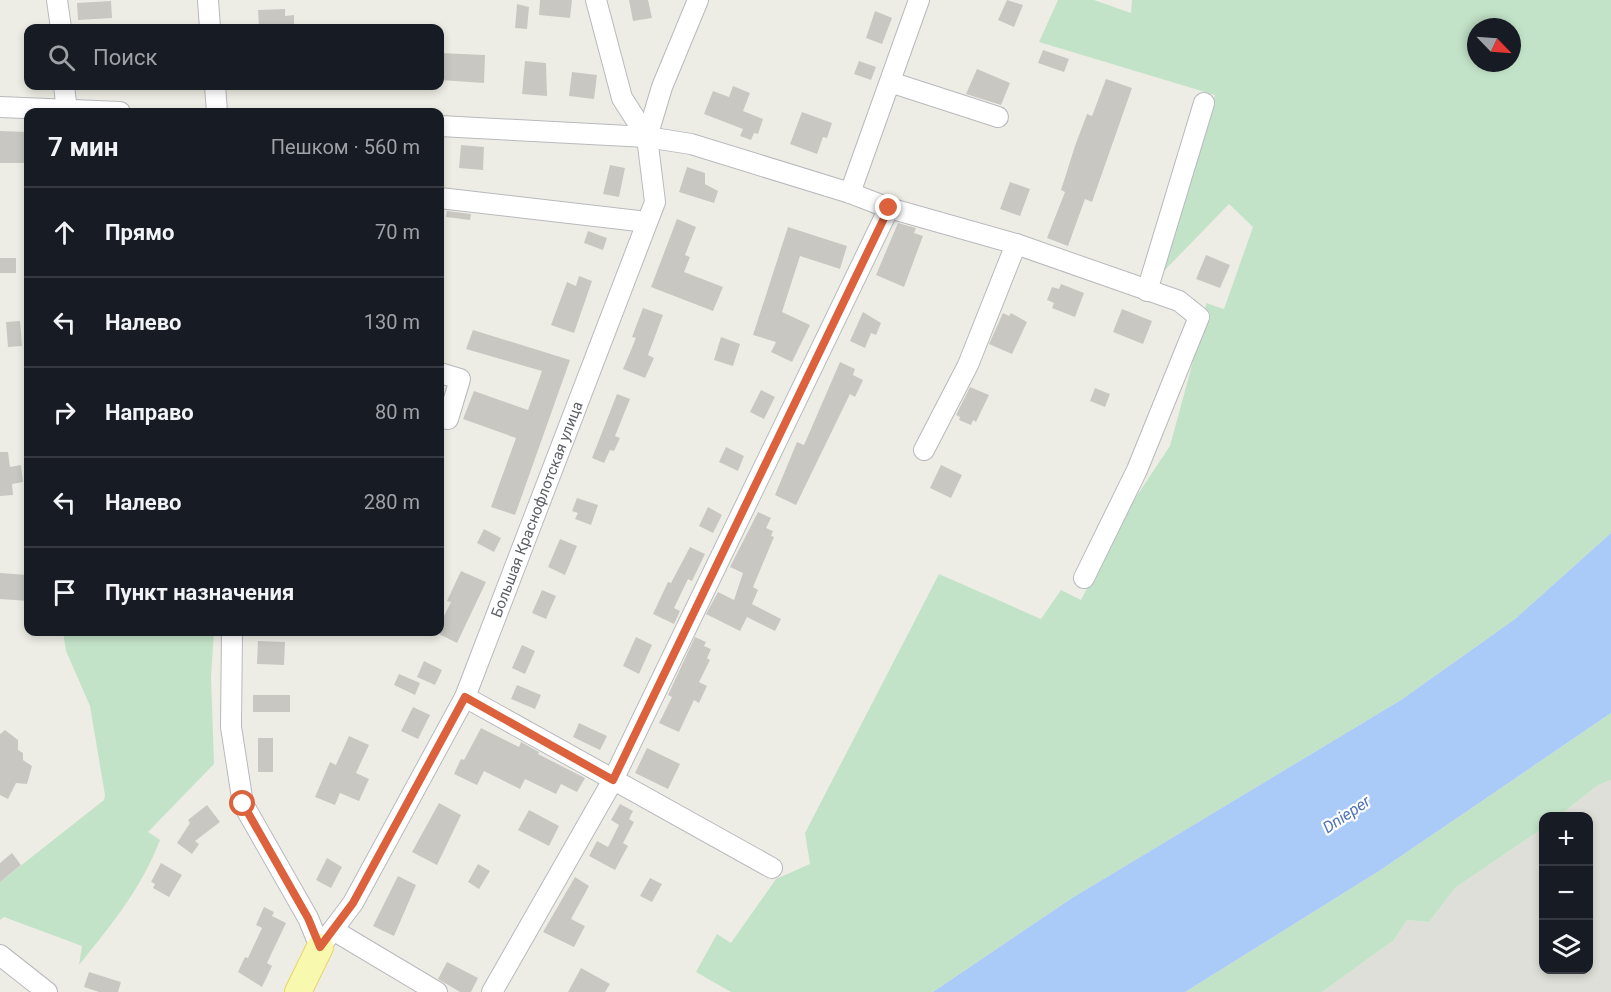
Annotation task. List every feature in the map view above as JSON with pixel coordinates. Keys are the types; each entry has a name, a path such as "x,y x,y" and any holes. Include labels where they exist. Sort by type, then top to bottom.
{"main road":[{"name":"Большая Краснофлотская улица","path":"298,992 326,939"}],"street":[{"path":"57,0 60,24"},
{"path":"208,0 210,24"},
{"name":"Большая Краснофлотская улица","path":"326,939 353,903 465,697 655,202 647,137 622,98 596,0"},
{"path":"647,137 662,87 698,0"},
{"path":"850,193 919,0"},
{"path":"890,82 998,117"},
{"path":"64,90 67,108"},
{"path":"214,90 217,108"},
{"path":"1147,291 1204,103"},
{"path":"0,107 24,108"},
{"path":"444,126 647,137 691,144 850,193 889,208 1016,244 1179,301 1199,317 1137,470 1084,578"},
{"path":"444,198 647,222"},
{"path":"492,992 613,780 889,208"},
{"path":"924,450 968,365 1016,244"},
{"path":"444,374 460,379 448,419 444,418"},
{"path":"231,636 231,727 243,804 308,918 326,939 437,992"},
{"path":"465,697 772,868"},
{"path":"0,955 47,992"}],"shaded area":[{"path":"1611,780 1611,992 1322,992 1394,940 1407,920 1429,922 1455,888 1539,831 1539,974 1593,974 1593,812 1564,812 1598,785"}],"green space":[{"path":"1058,0 1094,0 1131,13 1132,0 1611,0 1611,533 1515,619 1401,700 1072,898 933,992 731,992 696,972 717,934 731,943 776,879 810,864 805,833 939,574 1041,619 1061,590 1081,600 1130,506 1170,446 1205,317 1206,303 1224,309 1253,227 1229,204 1164,271 1215,95 1039,42"},
{"path":"64,636 214,636 211,677 214,764 148,832 160,840 144,874 114,920 79,965 82,946 4,917 0,920 0,882 104,800 90,706 66,651"},
{"path":"1611,713 1611,780 1598,785 1564,812 1539,812 1539,831 1455,888 1429,922 1407,920 1394,940 1322,992 1185,992 1379,871"}],"water":[{"name":"Dnieper","path":"1611,533 1611,713 1379,871 1185,992 933,992 1072,898 1401,700 1515,619"}],"building":[{"path":"540,0 572,0 570,18 539,15"},
{"path":"629,0 648,0 652,18 633,21"},
{"path":"1007,0 1023,5 1014,27 998,20"},
{"path":"111,1 112,18 78,20 77,3"},
{"path":"517,4 529,7 527,29 515,28"},
{"path":"285,9 285,16 294,15 294,24 259,24 258,10"},
{"path":"875,11 892,18 882,44 866,38"},
{"path":"1043,50 1069,59 1064,72 1038,63"},
{"path":"444,53 485,55 484,83 444,80"},
{"path":"525,61 546,63 547,96 522,94"},
{"path":"859,61 876,67 871,80 854,74"},
{"path":"977,69 1010,83 1001,105 966,94"},
{"path":"572,72 597,75 594,99 569,96"},
{"path":"1106,79 1132,88 1092,202 1085,199 1068,246 1047,238 1065,192 1061,190 1075,146 1087,114 1092,116"},
{"path":"733,86 750,93 743,111 763,119 758,134 754,133 751,140 740,136 743,129 704,114 713,91 729,97"},
{"path":"802,112 832,123 827,138 823,137 817,154 790,144"},
{"path":"0,131 24,132 24,163 0,163"},
{"path":"461,145 484,147 483,170 459,168"},
{"path":"610,165 625,168 619,197 603,194"},
{"path":"687,167 705,173 705,184 718,191 714,203 679,192"},
{"path":"1010,182 1030,189 1020,216 1000,209"},
{"path":"447,211 471,214 470,220 446,217"},
{"path":"677,219 696,227 685,255 690,257 684,272 723,287 713,311 651,287"},
{"path":"898,223 916,228 914,233 923,236 904,287 876,275"},
{"path":"788,227 847,246 840,269 800,256 782,312 810,325 792,362 771,352 776,342 753,335"},
{"path":"588,231 607,238 603,250 584,243"},
{"path":"1206,255 1230,265 1220,288 1196,279"},
{"path":"0,258 16,258 16,273 0,273"},
{"path":"579,276 592,281 574,333 551,325 567,282 576,286"},
{"path":"1061,284 1084,293 1075,317 1052,308 1054,303 1047,300 1052,287 1059,289"},
{"path":"643,308 663,315 648,355 654,358 645,378 623,369 636,338 632,337"},
{"path":"1122,309 1152,321 1143,344 1113,332"},
{"path":"863,312 881,323 876,335 871,333 865,348 850,341"},
{"path":"1003,313 1009,316 1011,313 1027,322 1012,354 989,344"},
{"path":"20,321 22,346 8,347 6,322"},
{"path":"473,330 570,360 515,515 491,507 516,438 463,419 474,391 528,410 542,371 466,349"},
{"path":"721,337 740,344 733,366 714,360"},
{"path":"840,362 855,369 853,375 863,380 855,397 850,394 796,505 775,495 797,442 804,445"},
{"path":"970,387 989,395 976,422 973,420 971,425 959,420 960,417 956,415"},
{"path":"1095,388 1110,394 1105,407 1090,401"},
{"path":"761,390 775,397 764,419 750,412"},
{"path":"617,394 630,399 615,436 620,438 614,451 610,450 604,463 592,458"},
{"path":"726,447 744,456 738,471 719,462"},
{"path":"0,452 8,452 10,467 21,465 23,482 12,484 13,495 0,496"},
{"path":"941,465 962,475 951,498 930,488"},
{"path":"577,498 598,505 591,525 575,519 578,513 572,511"},
{"path":"708,507 722,515 713,533 699,526"},
{"path":"758,512 771,518 766,528 773,531 771,536 774,537 753,587 758,590 752,604 781,619 775,631 747,617 740,631 706,614 718,592 734,600 743,573 730,567"},
{"path":"484,529 501,538 494,552 477,543"},
{"path":"560,539 577,546 565,575 548,567"},
{"path":"690,547 705,554 692,581 688,579 674,608 680,611 674,624 653,614 668,582 671,583"},
{"path":"461,571 486,582 457,643 443,636 444,616 451,602 447,601"},
{"path":"0,573 24,575 24,601 0,599"},
{"path":"542,590 556,596 546,619 532,613"},
{"path":"636,637 652,645 639,674 623,666"},
{"path":"695,637 706,642 704,646 711,649 707,658 710,660 699,682 707,686 699,703 694,700 679,732 659,723 672,697 668,695"},
{"path":"258,641 285,642 284,665 257,664"},
{"path":"522,645 535,651 525,674 512,668"},
{"path":"424,661 442,670 435,685 417,677"},
{"path":"399,674 420,683 415,695 394,685"},
{"path":"517,685 541,695 535,709 511,699"},
{"path":"253,695 290,695 290,712 253,712"},
{"path":"413,707 430,715 418,739 401,731"},
{"path":"579,723 607,736 600,750 573,737"},
{"path":"481,728 519,747 521,742 539,752 538,754 585,778 577,792 561,784 556,794 525,779 520,789 484,771 477,785 454,774"},
{"path":"5,730 18,740 18,750 23,753 23,760 32,766 27,784 16,783 8,799 0,795 0,734"},
{"path":"349,736 369,745 356,773 369,779 359,801 340,793 335,805 315,797 330,762 336,765"},
{"path":"258,738 273,738 273,772 258,772"},
{"path":"647,748 680,764 668,789 635,773"},
{"path":"439,803 461,815 437,865 412,852"},
{"path":"620,804 633,811 629,819 634,822 623,843 628,846 615,870 589,856 597,841 608,847 619,825 611,820"},
{"path":"207,805 220,822 195,841 199,844 192,854 177,843 190,823 188,820"},
{"path":"529,810 559,826 549,846 518,830"},
{"path":"12,853 21,865 0,882 0,863"},
{"path":"327,858 342,867 331,888 316,880"},
{"path":"161,863 182,875 169,897 153,888 155,884 151,882"},
{"path":"478,864 490,871 479,889 468,882"},
{"path":"398,876 416,885 394,936 373,926"},
{"path":"575,877 589,886 571,919 585,926 574,947 543,932"},
{"path":"650,878 662,884 652,902 640,896"},
{"path":"264,907 274,912 272,916 286,923 267,963 272,966 262,987 238,972 245,957 248,958 262,928 256,925"},
{"path":"447,962 478,978 471,992 460,992 438,979"},
{"path":"581,968 610,984 605,992 568,992"},
{"path":"89,972 121,982 118,992 99,992 84,987"}],"route":[{"path":"243,804 308,918 320,947 353,903 465,697 613,780 889,208"}]}
